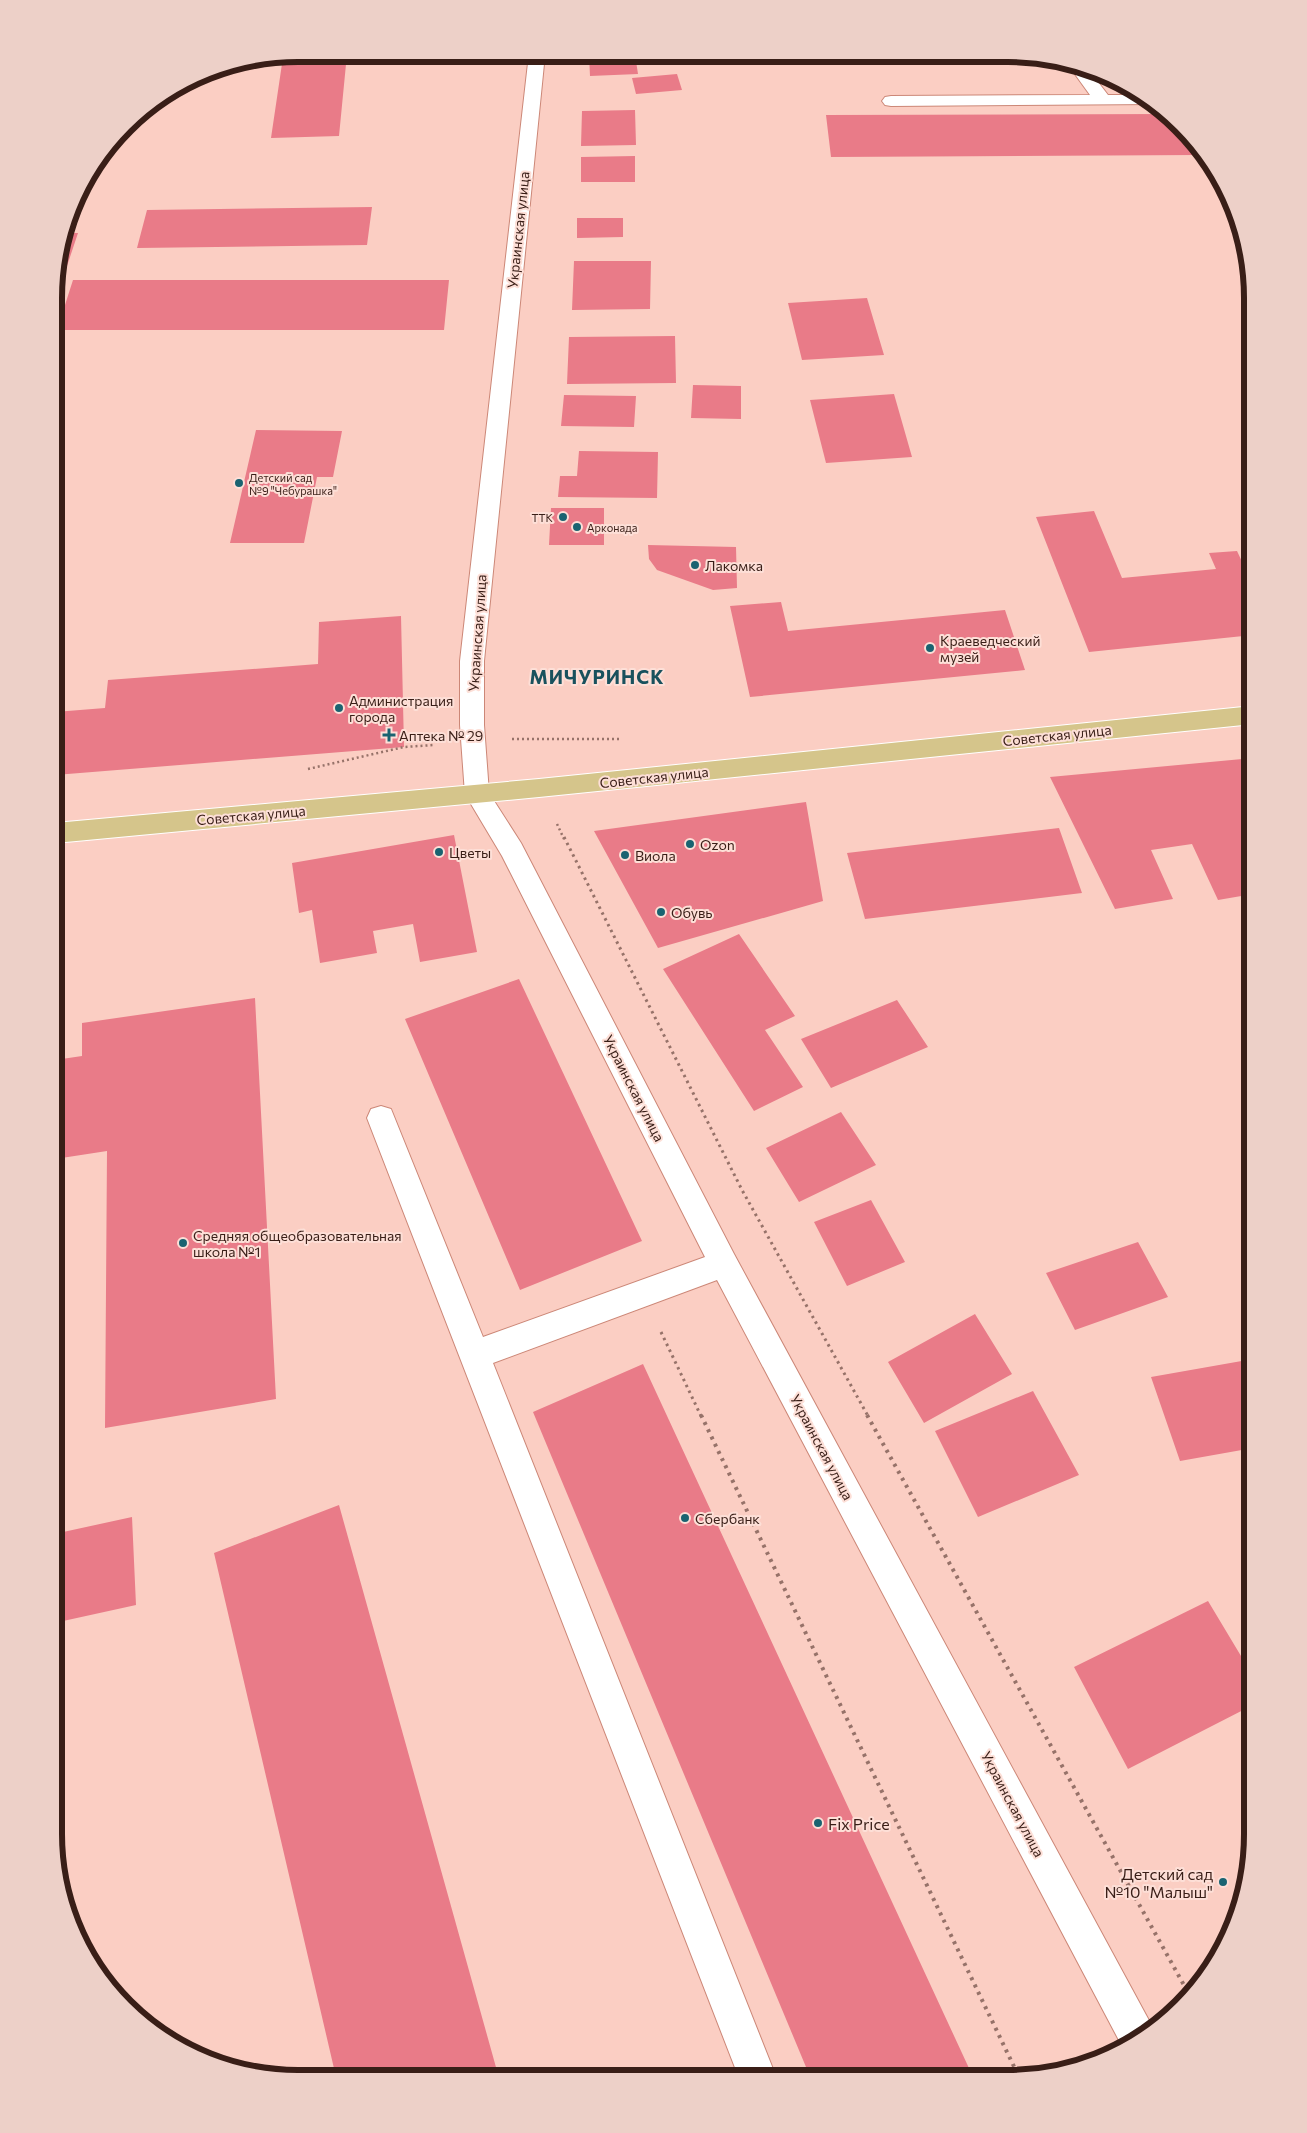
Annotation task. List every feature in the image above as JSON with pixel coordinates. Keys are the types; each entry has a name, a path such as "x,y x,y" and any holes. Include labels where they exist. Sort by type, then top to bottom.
{"main road":[{"name":"Советская улица","path":"62,832 478,794 1244,716"}],"street":[{"name":"Украинская улица","path":"536,62 472,661 472,725 478,794 512,850 724,1264 1135,2034"},
{"path":"1084,75 1102,99"},
{"path":"891,101 1135,100"},
{"path":"381,1118 755,2070"},
{"path":"475,1355 724,1264"}],"path":[{"path":"556,821 742,1190 1098,1826 1186,1989"},
{"path":"643,1294 1016,2070"}],"building":[{"path":"346,62 339,136 271,138 282,63"},
{"path":"589,62 636,62 638,74 590,76"},
{"path":"677,74 682,90 636,94 632,78"},
{"path":"635,110 636,145 581,146 582,111"},
{"path":"1156,114 1196,155 831,157 826,115"},
{"path":"635,156 635,182 581,182 581,157"},
{"path":"372,207 367,245 137,248 147,210"},
{"path":"577,218 623,218 623,237 577,238"},
{"path":"72,233 78,233 64,275"},
{"path":"574,261 651,261 650,309 572,310"},
{"path":"73,280 449,280 444,330 62,330 62,314"},
{"path":"867,298 884,355 802,360 788,303"},
{"path":"675,336 676,383 567,384 569,337"},
{"path":"693,385 741,386 741,419 691,418"},
{"path":"894,394 912,457 826,463 810,400"},
{"path":"564,395 636,396 634,427 561,426"},
{"path":"256,430 342,431 333,477 317,477 304,543 230,543"},
{"path":"579,451 658,452 657,498 558,497 560,476 577,476"},
{"name":"Арконада","path":"551,508 604,508 604,545 549,545"},
{"path":"1094,511 1122,578 1216,569 1209,553 1237,551 1244,566 1244,636 1089,652 1036,517"},
{"name":"Лакомка","path":"648,545 736,547 737,588 713,590 657,570 649,559"},
{"path":"781,602 788,631 1005,610 1025,670 750,697 730,606"},
{"path":"401,616 404,747 62,774 62,711 105,708 108,680 318,664 319,622"},
{"path":"1244,759 1244,896 1218,900 1192,844 1151,850 1173,899 1115,909 1050,777"},
{"path":"806,802 823,901 658,948 594,831"},
{"path":"1059,828 1082,893 865,919 847,853"},
{"path":"454,835 477,952 420,962 413,924 373,931 377,953 320,963 312,910 299,913 292,863"},
{"path":"739,934 795,1016 765,1030 803,1087 754,1111 663,969"},
{"path":"519,979 642,1241 520,1290 405,1019"},
{"path":"255,998 276,1399 105,1428 107,1151 62,1158 62,1059 82,1056 82,1023"},
{"path":"897,1000 928,1047 831,1088 801,1039"},
{"path":"841,1112 876,1165 799,1202 766,1148"},
{"path":"871,1200 905,1262 847,1286 814,1222"},
{"path":"1138,1242 1168,1297 1075,1330 1046,1273"},
{"path":"975,1314 1012,1374 924,1423 888,1362"},
{"path":"1244,1361 1244,1450 1180,1461 1151,1377"},
{"path":"643,1364 970,2070 807,2070 533,1412"},
{"path":"1033,1391 1079,1475 978,1517 935,1431"},
{"path":"339,1505 497,2070 334,2070 214,1553"},
{"path":"132,1517 136,1605 62,1621 62,1532"},
{"path":"1208,1601 1244,1661 1244,1710 1128,1769 1074,1667"}],"place":[{"name":"Детский сад №9 \"Чебурашка\"","path":"239,483"},
{"name":"ТТК","path":"563,517"},
{"name":"Арконада","path":"577,527"},
{"name":"Лакомка","path":"695,565"},
{"name":"Краеведческий музей","path":"930,648"},
{"name":"Администрация города","path":"339,708"},
{"name":"Аптека № 29","path":"389,735"},
{"name":"Ozon","path":"690,844"},
{"name":"Цветы","path":"439,852"},
{"name":"Виола","path":"625,855"},
{"name":"Обувь","path":"661,912"},
{"name":"Средняя общеобразовательная школа №1","path":"183,1243"},
{"name":"Сбербанк","path":"685,1518"},
{"name":"Fix Price","path":"818,1823"},
{"name":"Детский сад №10 \"Малыш\"","path":"1223,1882"}],"district":[{"name":"МИЧУРИНСК","path":"597,676"}]}
